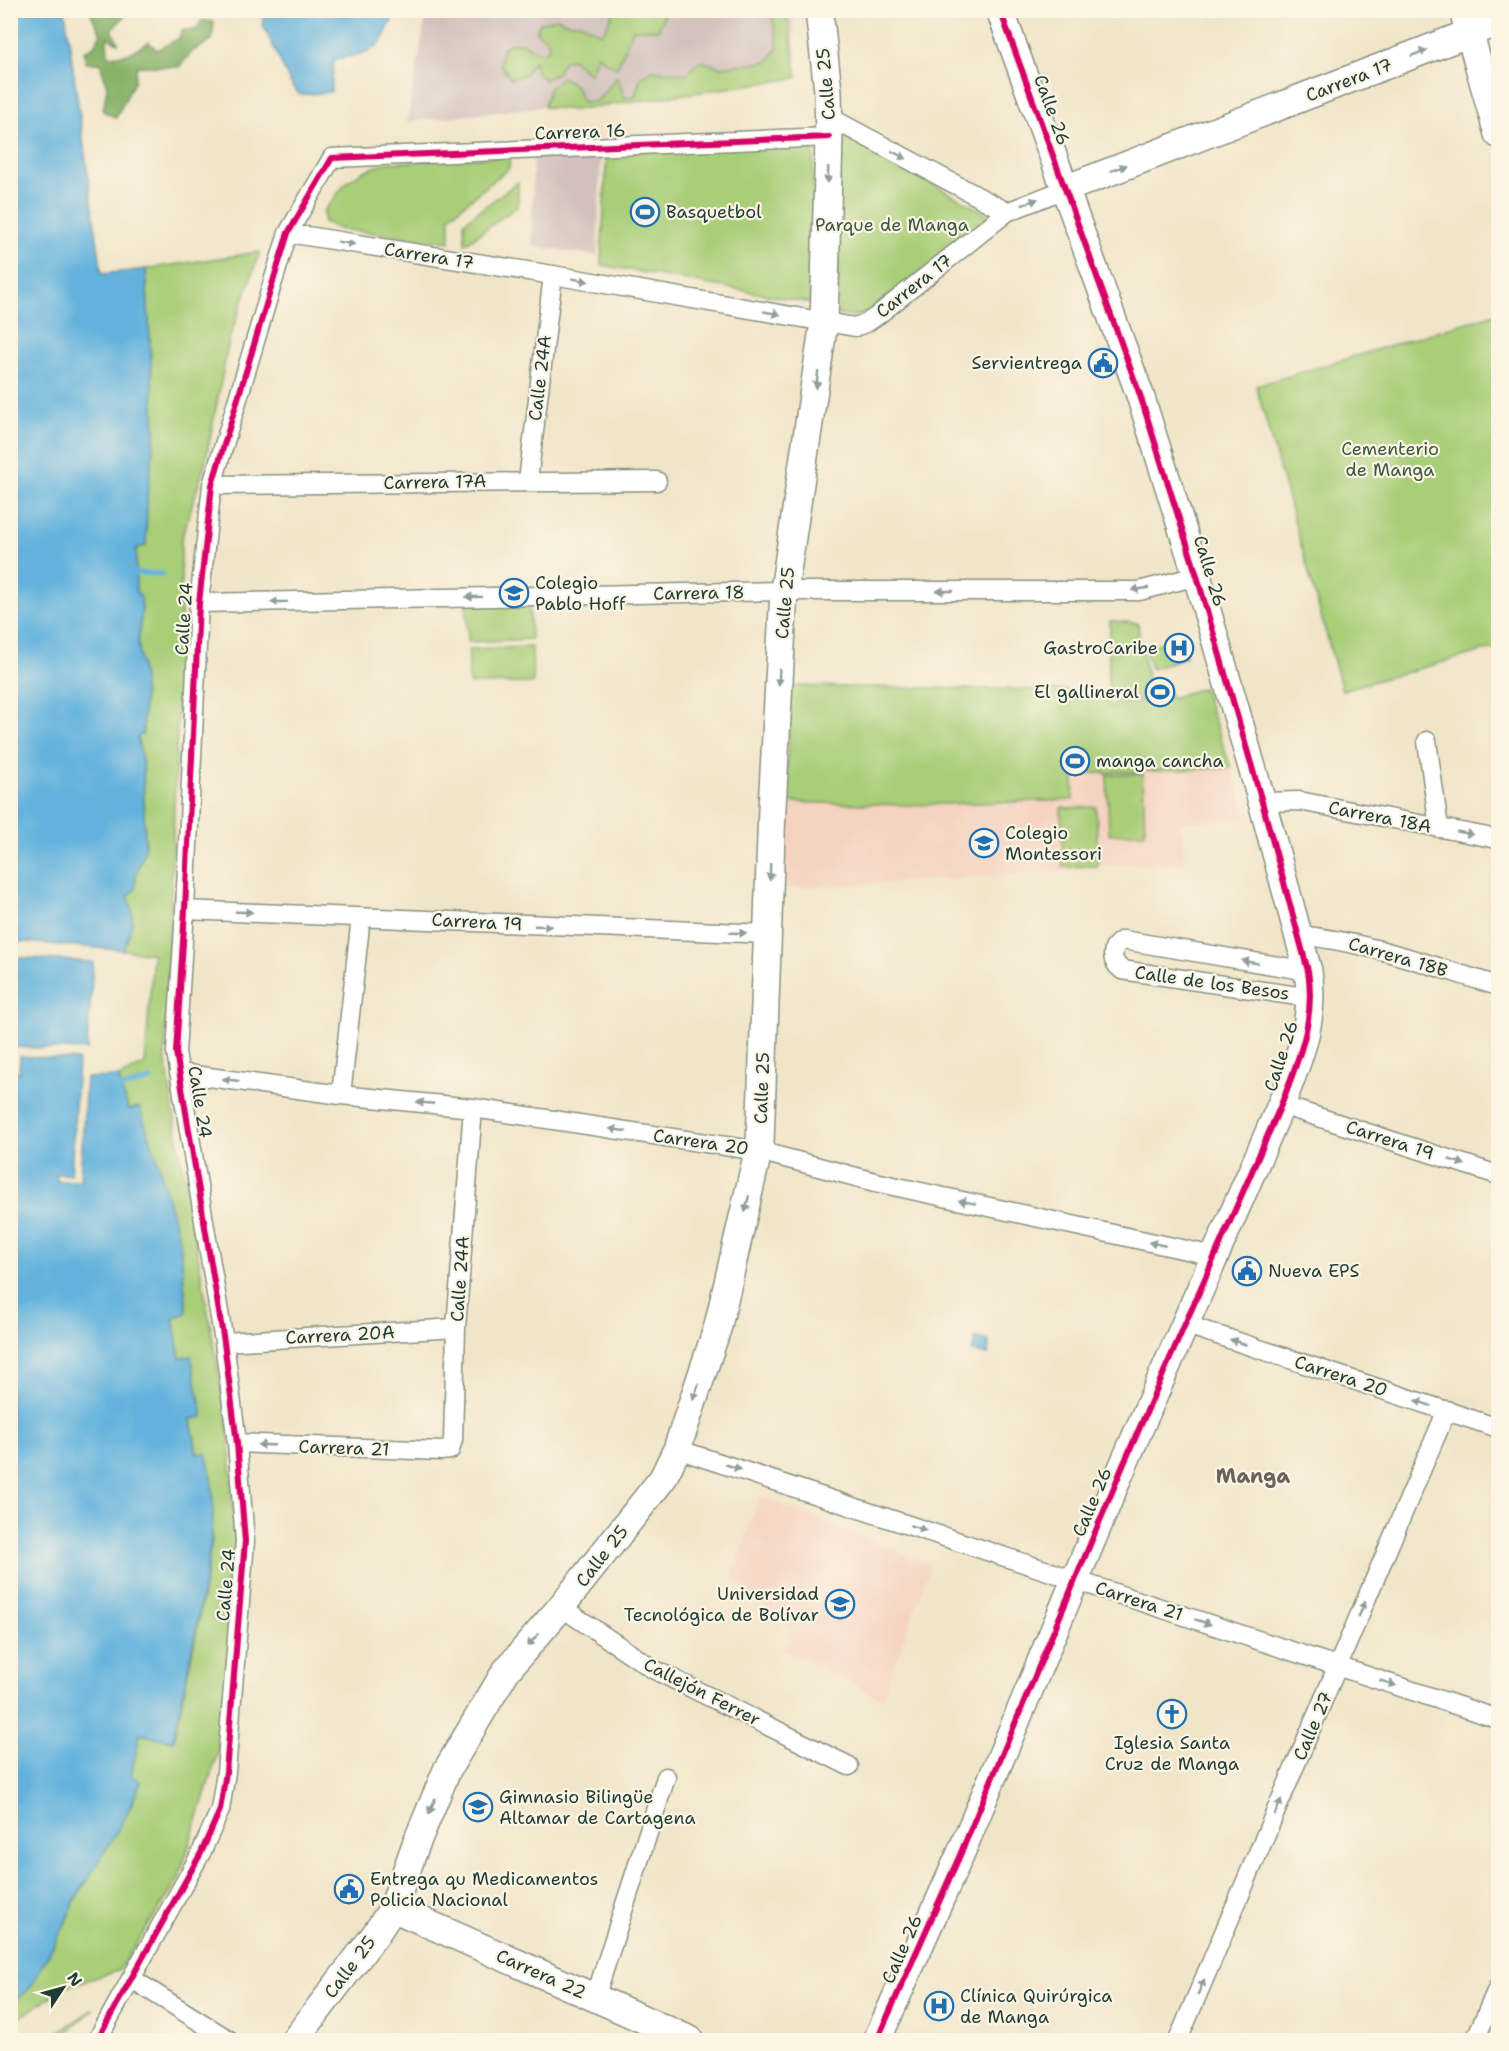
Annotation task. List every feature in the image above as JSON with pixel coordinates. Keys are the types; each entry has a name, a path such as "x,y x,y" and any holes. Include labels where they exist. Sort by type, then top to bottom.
{"street":[{"name":"Calle 25","path":"295,2040 393,1908 416,1844 447,1770 506,1671 561,1607 663,1478 677,1449 718,1326 759,1151 772,808 784,591 824,322 829,127 819,10"},
{"name":"Calle 26","path":"877,2040 960,1855 1184,1324 1281,1105 1303,1046 1310,985 1262,802 1197,576 1140,395 1000,10"},
{"path":"1466,22 1498,134"},
{"name":"Carrera 17","path":"288,233 553,275 855,327 868,322 1006,212 1466,22 1498,22"},
{"name":"Carrera 16","path":"332,158 829,127"},
{"path":"829,127 1006,212"},
{"name":"Calle 24","path":"97,2040 201,1853 220,1810 226,1772 245,1541 237,1443 224,1342 176,1052 199,603 212,485 288,233 332,158"},
{"name":"Calle 24A","path":"528,481 553,275"},
{"name":"Carrera 17A","path":"212,485 657,481"},
{"name":"Carrera 18","path":"199,603 784,591 1138,591 1197,576"},
{"path":"1427,741 1439,828"},
{"name":"Carrera 18A","path":"1262,802 1299,801 1498,838"},
{"name":"Carrera 19","path":"185,910 768,934"},
{"path":"341,1095 361,916"},
{"name":"Carrera 18B","path":"1297,935 1325,937 1362,945 1498,986"},
{"name":"Calle de los Besos","path":"1123,940 1310,985 1122,970 1114,963 1112,954 1115,946 1123,940"},
{"name":"Carrera 20","path":"179,1073 341,1095 473,1108 759,1151 875,1182 1214,1256"},
{"name":"Carrera 19","path":"1281,1105 1498,1175"},
{"name":"Calle 24A","path":"450,1450 453,1440 456,1328 473,1108"},
{"name":"Carrera 20","path":"1184,1324 1498,1428"},
{"name":"Carrera 20A","path":"224,1342 456,1328"},
{"name":"Calle 27","path":"1178,2040 1447,1410"},
{"name":"Carrera 21","path":"237,1443 450,1450"},
{"name":"Carrera 21","path":"677,1449 1498,1719"},
{"name":"Callejón Ferrer","path":"561,1607 653,1669 849,1766"},
{"path":"595,1998 666,1777"},
{"name":"Carrera 22","path":"393,1908 690,2040"},
{"path":"132,1979 229,2040"},
{"path":"1475,2040 1498,1987"}],"shaded area":[{"path":"788,10 793,22 797,78 407,122 427,11"},
{"path":"533,153 601,156 597,256 532,246"},
{"name":"Colegio Montessori","path":"1231,768 1248,820 1180,822 1185,863 1081,866 1070,871 786,889 785,802 1073,800 1073,774"},
{"name":"Universidad Tecnológica de Bolívar","path":"760,1496 931,1565 882,1699 783,1649 794,1630 731,1578"}],"green space":[{"path":"615,10 666,11 658,30 633,29 617,68 605,62 598,55 590,74 572,59 564,61 557,73 545,80 537,73 534,61 525,74 511,79 500,64 502,48 513,43 524,44 537,52 546,51 549,48 548,40 536,32 540,23 557,18 568,23 580,23 602,34"},
{"path":"92,11 124,11 124,17 112,29 118,43 107,37 108,56 128,54 149,42 157,50 178,39 183,30 196,30 202,20 214,22 212,40 193,51 179,67 137,66 134,82 116,118 103,111 107,87 100,63 86,63 84,52 94,46 101,34 91,14"},
{"path":"771,11 784,11 787,18 797,78 574,110 544,107 549,89 562,77 576,86 582,102 597,101 617,77 625,98 635,97 641,77 652,70 686,74 700,61 720,67 768,62 778,47"},
{"name":"Parque de Manga","path":"838,132 991,216 871,311 853,316 838,315"},
{"path":"814,142 811,303 601,265 607,151"},
{"path":"510,156 509,168 450,216 450,242 339,229 324,222 324,211 346,183 362,172 385,163"},
{"path":"518,182 518,206 465,244 464,222"},
{"path":"260,252 229,340 205,464 181,540 181,618 165,1056 229,1432 238,1594 220,1746 178,1881 118,1971 67,1986 16,2020 11,2031 11,2005 30,1988 63,1928 75,1900 131,1806 141,1782 131,1775 140,1734 174,1741 197,1630 212,1541 212,1474 197,1454 191,1419 203,1417 191,1357 180,1358 173,1318 187,1312 180,1242 138,1107 129,1110 119,1077 145,1064 153,954 123,950 132,917 128,897 135,889 136,874 145,849 143,765 137,736 143,734 144,687 138,642 142,609 136,593 136,548 146,546 147,496 155,434 146,269"},
{"name":"Cementerio de Manga","path":"1498,313 1498,647 1342,690 1256,386"},
{"path":"529,602 531,639 468,642 466,605"},
{"path":"1110,621 1138,623 1151,695 1151,688 1166,684 1170,696 1114,701 1108,683"},
{"path":"1180,637 1186,657 1151,669 1144,648"},
{"path":"532,647 533,683 469,684 469,649"},
{"path":"791,686 1108,691 1109,706 1173,697 1203,688 1231,768 1074,774 1073,800 909,805 785,802"},
{"path":"1143,774 1145,833 1109,834 1107,775"},
{"path":"1096,807 1098,866 1063,867 1061,808"},
{"path":"94,2009 58,2040 46,2040"}],"water":[{"path":"262,10 396,11 384,36 375,48 334,60 331,92 300,95 292,86 263,25"},
{"path":"10,11 65,11 102,274 146,269 155,434 147,496 146,546 136,548 136,593 140,594 142,609 138,642 144,687 143,734 137,737 143,765 145,849 136,874 135,889 128,897 131,904 132,924 123,950 11,941"},
{"path":"11,957 93,962 87,1050 11,1047"},
{"path":"20,1056 78,1060 71,1174 56,1174 57,1181 80,1181 86,1078 119,1077 129,1110 139,1107 155,1152 180,1242 187,1312 173,1319 180,1358 191,1356 203,1417 191,1419 191,1421 197,1454 206,1453 210,1469 213,1518 207,1568 173,1741 140,1734 131,1775 141,1782 125,1818 75,1900 63,1928 30,1988 11,2005 10,1072 19,1072"},
{"path":"976,1338 989,1341 988,1355 972,1352"}],"waterway":[{"path":"135,573 163,574"},
{"path":"121,1088 151,1080"}],"cycle path":[{"path":"877,2040 960,1855 1122,1468 1281,1105 1304,1040 1310,1007 1308,971 1197,576 1140,395 1000,10"},
{"path":"97,2040 201,1853 220,1810 226,1772 245,1541 237,1443 224,1342 176,1052 199,603 212,485 288,233 332,158 829,137"}],"place":[{"name":"Basquetbol","path":"645,212"},
{"name":"Servientrega","path":"1103,363"},
{"name":"Colegio Pablo Hoff","path":"514,593"},
{"name":"GastroCaribe","path":"1179,648"},
{"name":"El gallineral","path":"1160,692"},
{"name":"manga cancha","path":"1075,761"},
{"name":"Colegio Montessori","path":"984,843"},
{"name":"Nueva EPS","path":"1247,1271"},
{"name":"Universidad Tecnológica de Bolívar","path":"840,1604"},
{"name":"Iglesia Santa Cruz de Manga","path":"1172,1714"},
{"name":"Gimnasio Bilingüe Altamar de Cartagena","path":"478,1807"},
{"name":"Entrega qu Medicamentos Policia Nacional","path":"349,1889"},
{"name":"Clínica Quirúrgica de Manga","path":"939,2006"}],"district":[{"name":"Manga","path":"1253,1476"}]}
